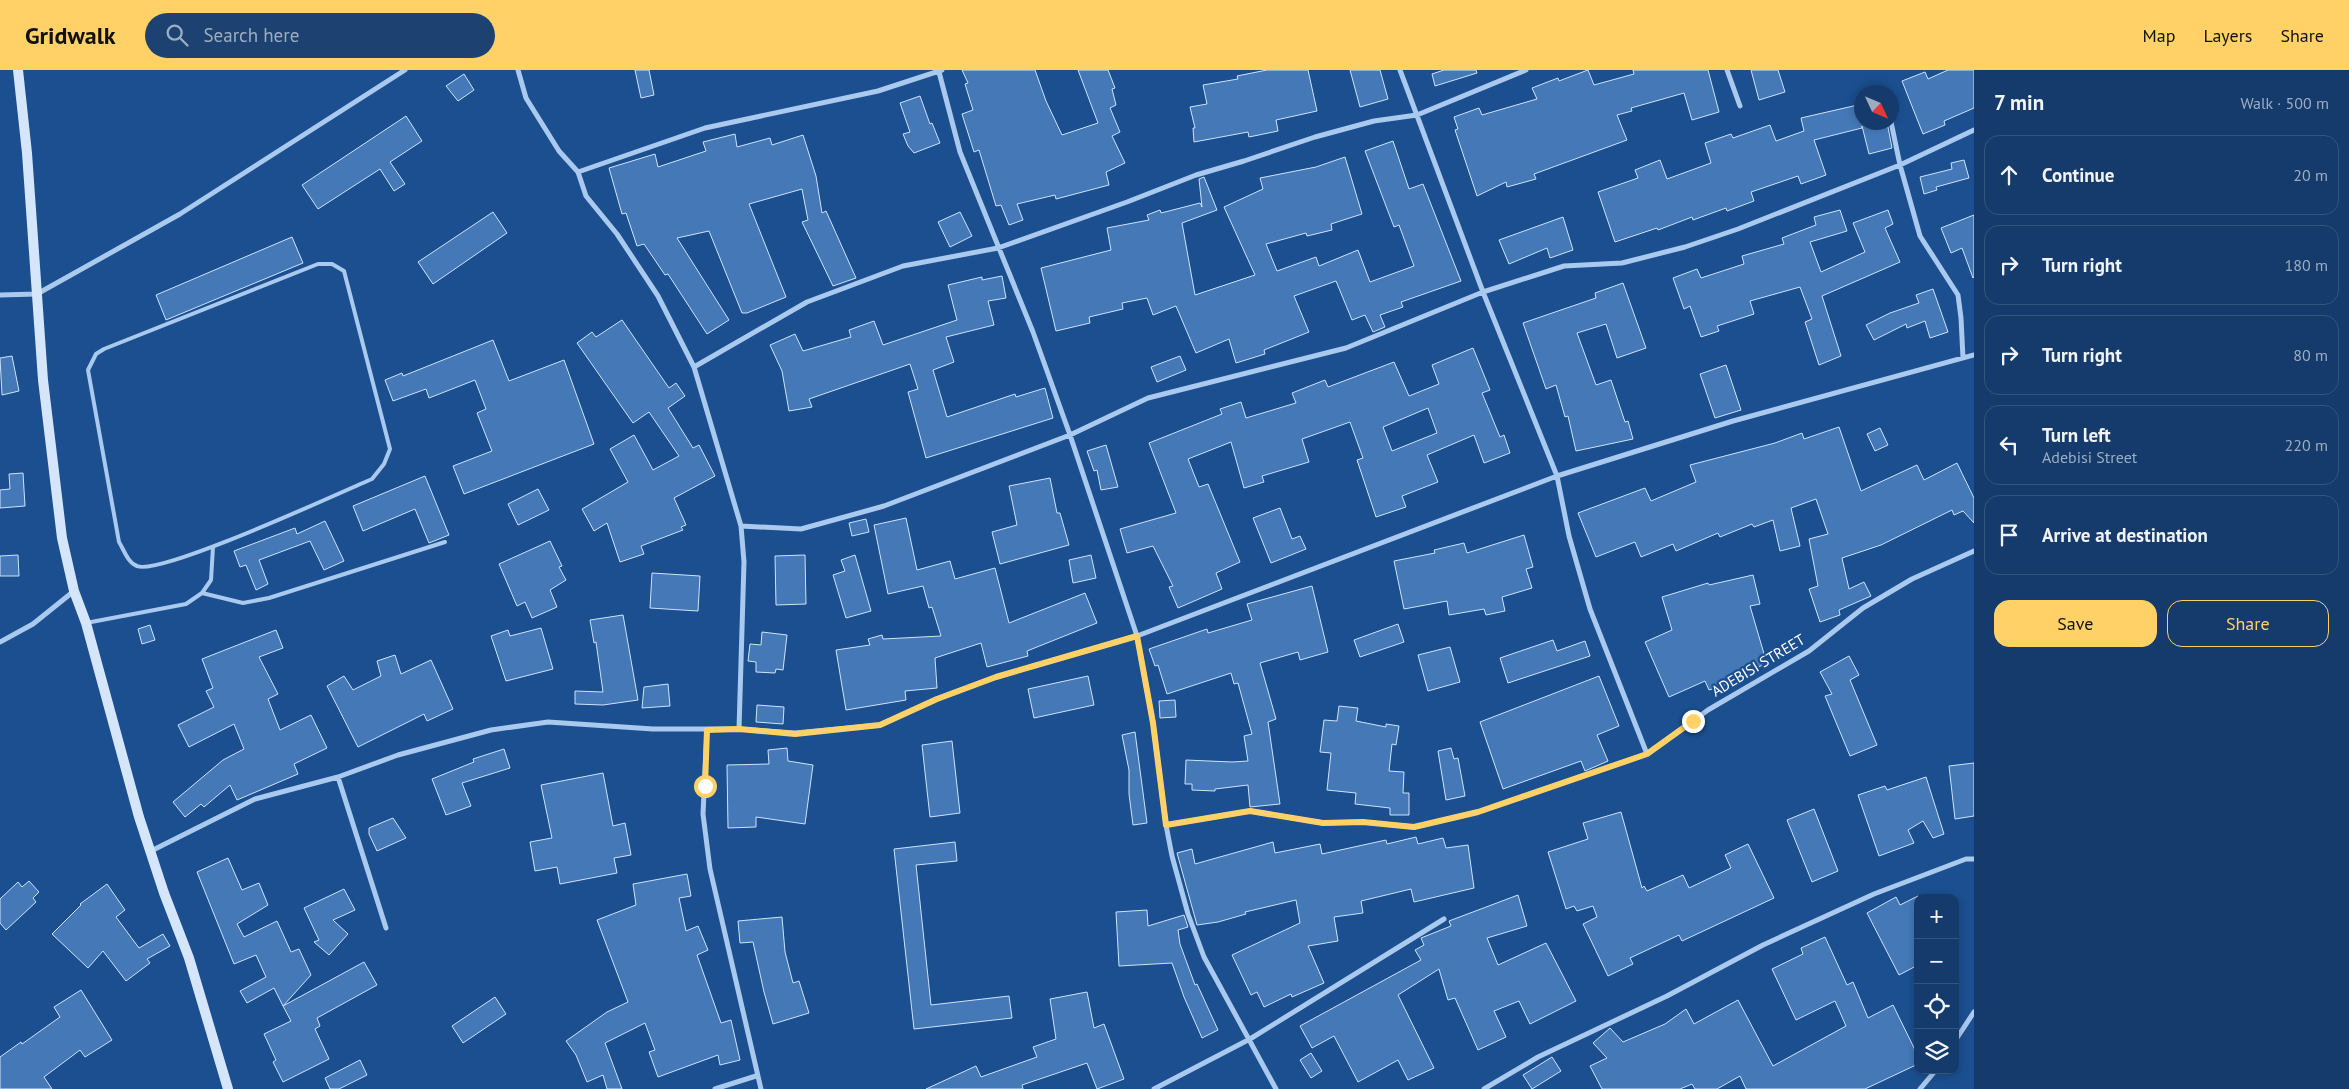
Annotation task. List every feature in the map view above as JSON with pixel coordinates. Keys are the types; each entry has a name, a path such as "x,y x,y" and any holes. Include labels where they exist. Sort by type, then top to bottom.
{"street":[{"path":"18,70 28,153 43,380 62,538 74,591 86,624 117,740 150,852 189,958 228,1089"},
{"path":"0,295 37,294 180,214 405,70"},
{"path":"518,70 526,98 559,151 578,172 586,196 617,234 658,296 694,367 741,526 744,562 739,729"},
{"path":"1400,70 1483,292 1557,476 1569,536 1590,609 1647,754"},
{"path":"694,367 807,302 903,266 998,248 1196,175 1244,161 1315,136 1374,121 1417,115 1526,70"},
{"path":"1727,70 1740,106"},
{"path":"578,172 705,128 878,91 941,71 960,152 1033,332 1070,435 1137,636 1153,723 1166,825 1172,856 1188,914 1204,957 1276,1089"},
{"path":"1893,130 1900,165 1920,236 1958,295 1962,318 1963,358"},
{"path":"741,526 801,529 884,506 1070,435 1148,398 1346,348 1483,292 1564,266 1622,263 1685,247 1738,229 1900,165 1974,130"},
{"path":"150,852 255,799 338,777 398,755 491,730 548,722 653,729 739,729 795,734 880,725 937,699 996,677 1137,636 1557,476 1733,420 1974,355"},
{"name":"ADEBISI STREET","path":"1166,825 1250,811 1323,823 1363,822 1414,827 1478,812 1647,754 1708,710 1809,651 1863,608 1912,579 1974,551"},
{"path":"0,642 33,624 74,591"},
{"path":"707,730 703,814 710,868 756,1076 761,1089"},
{"path":"338,777 386,928"},
{"path":"1484,1089 1538,1057 1667,996 1763,945 1874,894 1966,859 1974,858"},
{"path":"1154,1089 1250,1039 1444,918"},
{"path":"1959,1034 1974,1012"},
{"path":"1920,1089 1933,1074"},
{"path":"715,1089 756,1076"}],"lane":[{"path":"318,264 332,264 344,271 347,280 390,449 384,464 372,479 213,547 149,567 138,567 130,562 120,542 88,370 96,354 104,349 318,264"},
{"path":"202,593 243,603 269,598 445,542"},
{"path":"86,624 186,604 202,593 211,580 213,547"}],"building":[{"path":"635,70 649,70 654,95 641,98"},
{"path":"962,70 1035,70 1046,101 1062,135 1098,123 1078,70 1108,70 1115,88 1112,89 1116,105 1110,108 1120,132 1112,136 1125,163 1106,172 1109,185 1056,199 1055,195 1017,204 1023,220 1009,225 1001,205 996,206 979,150 974,152 962,114 973,110 965,84 968,83"},
{"path":"1267,70 1308,70 1317,111 1276,120 1278,131 1249,137 1248,132 1194,142 1193,128 1195,128 1190,107 1207,104 1203,85 1238,79 1237,76"},
{"path":"1350,70 1380,70 1388,99 1360,107"},
{"path":"1444,70 1476,70 1477,73 1435,86 1432,74"},
{"path":"1588,70 1594,85 1634,74 1633,70 1708,70 1719,112 1692,120 1684,93 1631,108 1632,111 1617,115 1627,140 1534,174 1536,179 1507,187 1506,182 1477,196 1455,130 1458,129 1454,117 1479,108 1482,115 1537,99 1532,88 1558,78 1559,81"},
{"path":"1751,70 1778,70 1785,92 1759,100"},
{"path":"1948,70 1974,70 1974,108 1944,121 1945,125 1923,134 1902,81 1925,72 1928,79"},
{"path":"464,74 474,90 458,101 446,86"},
{"path":"920,96 930,124 932,123 940,143 914,153 908,146 903,134 910,132 900,103"},
{"path":"1854,106 1854,130 1814,140 1826,175 1801,184 1798,176 1751,192 1754,201 1727,211 1726,208 1693,220 1692,217 1658,230 1657,228 1615,242 1598,192 1638,178 1635,170 1660,160 1667,179 1711,163 1705,143 1731,134 1733,138 1770,125 1776,141 1804,131 1801,118"},
{"path":"406,116 422,141 390,162 405,184 394,191 380,169 318,209 302,185"},
{"path":"1863,130 1889,130 1892,148 1869,154"},
{"path":"735,134 737,147 770,138 772,145 803,135 816,176 822,213 826,211 856,278 833,286 802,222 808,220 802,189 749,204 786,297 747,313 742,313 709,231 677,238 729,320 707,334 668,274 665,275 644,244 637,246 626,213 622,214 609,168 655,154 658,167 706,151 703,142"},
{"path":"1393,141 1409,189 1423,184 1461,281 1401,302 1403,307 1380,315 1385,327 1373,332 1365,315 1352,320 1336,281 1294,296 1309,332 1264,350 1265,354 1236,363 1229,339 1196,353 1176,306 1153,315 1147,298 1122,303 1123,309 1089,317 1090,323 1056,331 1041,268 1111,250 1107,228 1149,220 1147,215 1160,210 1161,213 1200,203 1202,207 1199,179 1204,177 1217,210 1182,223 1195,295 1255,275 1224,207 1263,189 1260,178 1316,167 1345,157 1362,214 1331,224 1332,230 1307,236 1306,233 1266,244 1277,271 1316,257 1319,266 1358,250 1370,282 1414,266 1399,225 1394,227 1365,151"},
{"path":"1964,160 1969,178 1936,187 1937,190 1924,194 1920,177 1952,169 1951,163"},
{"path":"1840,210 1847,231 1810,242 1821,272 1865,252 1853,223 1888,210 1893,224 1885,228 1900,262 1822,296 1841,356 1819,365 1805,322 1812,319 1800,287 1750,301 1754,314 1717,326 1719,331 1701,337 1690,306 1684,309 1673,278 1697,269 1701,278 1744,264 1742,256 1784,244 1782,238 1816,225 1814,217"},
{"path":"493,212 507,233 433,284 418,262"},
{"path":"960,212 972,236 950,247 938,222"},
{"path":"1974,215 1973,278 1962,248 1951,253 1941,228"},
{"path":"1563,217 1573,250 1550,258 1547,248 1509,264 1499,240"},
{"path":"292,237 303,263 166,320 156,295"},
{"path":"1002,276 1006,298 988,301 994,325 946,337 954,362 933,370 947,417 1015,394 1016,397 1045,388 1053,418 926,458 908,392 918,389 910,364 809,399 812,407 789,411 782,371 770,345 795,334 803,351 851,337 849,330 874,321 883,345 957,320 948,285 982,277 982,280"},
{"path":"1623,283 1646,348 1617,358 1606,324 1577,333 1596,385 1611,380 1625,422 1628,421 1633,439 1576,451 1568,416 1565,417 1556,385 1546,389 1523,323 1596,298 1595,293"},
{"path":"1933,289 1948,332 1930,338 1925,321 1907,328 1906,324 1874,340 1866,325 1890,313 1919,303 1916,295"},
{"path":"622,320 669,388 676,383 685,396 668,408 693,448 699,445 715,476 674,498 686,525 681,527 683,530 641,546 644,554 620,562 607,523 594,531 582,509 628,482 610,449 634,435 653,470 679,456 649,412 633,423 577,343 592,332 596,337"},
{"path":"493,340 509,381 564,360 594,444 464,494 453,466 492,451 477,413 486,409 475,380 429,398 426,389 393,401 385,380 402,373 403,376"},
{"path":"1473,348 1490,390 1482,393 1500,437 1504,435 1510,453 1484,463 1474,435 1427,455 1438,482 1402,496 1406,507 1376,517 1357,460 1363,458 1350,422 1302,439 1309,462 1262,476 1264,482 1244,488 1231,442 1188,459 1199,487 1208,484 1240,562 1216,573 1222,589 1178,608 1169,587 1173,586 1153,546 1127,553 1120,529 1176,513 1149,443 1222,414 1220,409 1241,402 1246,418 1296,403 1292,393 1325,380 1328,387 1394,362 1409,396 1439,384 1432,365","holes":["1428,408 1437,433 1392,451 1383,427"]},
{"path":"12,356 19,391 2,395 0,358"},
{"path":"1180,356 1186,370 1157,382 1151,367"},
{"path":"1726,365 1741,410 1715,418 1700,374"},
{"path":"1839,427 1861,491 1917,465 1924,480 1957,463 1974,498 1974,523 1963,511 1954,515 1952,510 1881,545 1842,558 1849,589 1864,582 1871,596 1839,610 1840,615 1820,622 1809,589 1818,586 1809,539 1828,534 1816,499 1791,508 1800,546 1780,551 1773,520 1754,527 1752,524 1720,537 1718,533 1676,551 1673,544 1641,557 1635,542 1596,557 1578,513 1645,488 1651,501 1696,482 1690,465 1775,443 1802,433 1804,439"},
{"path":"1880,428 1888,445 1875,451 1867,434"},
{"path":"1106,445 1118,487 1101,490 1097,470 1094,471 1087,451"},
{"path":"23,473 25,506 0,508 0,490 10,489 9,474"},
{"path":"425,476 449,535 429,543 415,509 363,531 353,506"},
{"path":"1050,478 1057,513 1060,513 1069,545 1000,564 992,532 1017,525 1009,486"},
{"path":"538,489 549,510 518,525 508,504"},
{"path":"1280,508 1292,539 1300,536 1306,549 1271,563 1253,518"},
{"path":"906,518 917,570 950,561 955,579 995,568 1009,623 1085,593 1097,623 1027,651 1028,656 987,667 981,643 935,658 937,688 905,691 906,700 846,710 836,650 870,645 868,639 882,635 883,639 941,636 932,607 929,608 923,586 888,594 874,525"},
{"path":"866,519 869,532 852,536 849,523"},
{"path":"325,521 344,561 324,570 310,541 259,560 268,584 256,590 246,565 240,567 234,551 295,528 297,534"},
{"path":"1524,535 1533,567 1526,569 1532,588 1502,597 1505,611 1486,615 1484,609 1449,615 1447,601 1404,609 1394,561 1435,553 1434,550 1464,543 1467,553"},
{"path":"550,541 562,566 559,567 566,580 550,590 557,607 532,618 525,602 517,606 499,564"},
{"path":"18,555 19,576 0,576 0,556"},
{"path":"805,555 806,604 776,605 775,556"},
{"path":"855,555 871,611 846,618 833,575 845,571 841,560"},
{"path":"1091,555 1096,578 1073,583 1069,560"},
{"path":"652,573 700,576 698,611 650,608"},
{"path":"1753,575 1760,604 1750,606 1767,664 1735,674 1737,681 1709,690 1705,681 1669,697 1645,642 1672,630 1662,597 1708,583 1709,585"},
{"path":"1312,586 1328,652 1300,660 1298,652 1260,663 1276,719 1268,722 1280,804 1250,807 1248,785 1215,789 1215,791 1192,790 1192,784 1185,784 1186,760 1248,761 1244,736 1252,734 1238,683 1234,684 1231,673 1167,694 1158,665 1155,666 1149,649 1207,629 1208,633 1252,620 1247,604"},
{"path":"623,615 638,700 603,705 575,704 575,691 603,692 596,642 594,643 590,620"},
{"path":"1398,624 1404,642 1360,657 1354,640"},
{"path":"150,625 155,640 142,644 138,629"},
{"path":"541,628 553,669 506,681 491,636 508,630 510,636"},
{"path":"276,630 283,648 259,657 278,694 268,699 280,730 311,715 327,748 294,764 298,774 237,800 230,785 204,807 201,804 185,817 173,802 223,760 244,749 234,724 189,747 178,725 214,707 206,691 213,688 202,659"},
{"path":"762,632 787,635 783,670 776,669 775,673 756,672 756,662 748,661 750,644 761,645"},
{"path":"1553,640 1557,651 1585,641 1590,656 1508,683 1500,658"},
{"path":"1450,647 1460,682 1428,691 1418,655"},
{"path":"395,655 401,674 431,660 453,709 427,721 424,714 358,747 327,686 344,676 353,690 381,676 377,661"},
{"path":"1849,656 1859,675 1850,680 1877,745 1850,756 1825,696 1832,694 1820,672"},
{"path":"1088,676 1094,705 1034,718 1028,689"},
{"path":"1599,676 1619,726 1597,735 1608,761 1585,771 1581,761 1503,789 1480,722"},
{"path":"668,684 670,706 642,708 644,687"},
{"path":"1175,700 1176,717 1160,718 1159,701"},
{"path":"757,705 784,707 783,724 756,722"},
{"path":"1339,706 1358,708 1356,721 1386,727 1386,724 1399,726 1396,745 1392,744 1389,771 1404,772 1403,793 1409,793 1409,815 1390,815 1390,808 1355,804 1356,793 1327,790 1331,753 1320,752 1324,720 1337,721"},
{"path":"1135,732 1147,823 1133,825 1129,794 1129,770 1122,735"},
{"path":"952,741 960,813 930,817 922,745"},
{"path":"787,748 788,761 813,765 805,824 756,817 756,827 728,828 727,765 769,764 768,750"},
{"path":"1451,748 1454,759 1458,758 1465,796 1446,800 1438,751"},
{"path":"504,749 510,768 462,783 471,806 446,815 432,779 474,762 473,759"},
{"path":"1974,763 1974,816 1955,819 1949,766"},
{"path":"603,773 613,826 625,823 631,855 614,858 617,873 560,884 557,867 535,871 530,842 552,838 541,785"},
{"path":"1926,777 1944,834 1933,838 1923,821 1908,830 1914,843 1879,856 1858,795 1885,786 1887,790"},
{"path":"1814,809 1838,871 1812,882 1787,820"},
{"path":"1621,812 1642,888 1644,886 1647,891 1683,875 1689,888 1731,868 1725,855 1748,844 1774,898 1682,941 1679,935 1630,958 1633,964 1608,976 1583,924 1597,917 1593,906 1577,911 1574,906 1566,909 1548,852 1588,839 1583,823"},
{"path":"393,818 406,838 377,851 369,834 369,828"},
{"path":"1416,837 1418,844 1443,838 1446,848 1468,845 1474,888 1414,902 1411,889 1361,901 1363,913 1334,917 1338,941 1308,946 1324,983 1292,997 1291,994 1264,1007 1257,992 1251,995 1232,955 1300,923 1296,900 1245,912 1246,914 1218,922 1197,925 1177,853 1192,849 1195,864 1273,842 1275,853 1320,844 1322,854 1386,840 1387,844"},
{"path":"955,842 957,861 916,865 931,1005 1009,996 1012,1018 914,1029 894,849"},
{"path":"228,858 242,890 259,883 268,905 237,924 244,937 277,921 291,952 299,949 311,975 283,1006 274,988 247,1003 240,991 266,977 256,955 234,964 197,872"},
{"path":"687,874 691,896 679,898 686,931 698,926 708,950 697,955 721,1023 731,1020 740,1060 720,1065 718,1055 658,1077 649,1052 655,1050 645,1023 605,1043 622,1089 607,1089 603,1075 587,1082 576,1055 566,1041 607,1012 628,1002 597,920 636,905 633,884"},
{"path":"29,881 39,892 33,898 36,902 6,930 0,923 0,899 18,882 22,887"},
{"path":"107,884 125,910 116,917 139,948 163,934 170,946 147,959 150,963 126,981 103,951 88,968 52,934 80,904"},
{"path":"344,889 355,910 333,920 348,934 329,955 314,942 319,940 304,908"},
{"path":"1518,895 1527,926 1487,938 1498,965 1546,943 1576,1001 1530,1024 1519,1001 1494,1011 1506,1037 1478,1050 1455,998 1448,1000 1439,969 1398,995 1434,1068 1408,1080 1398,1060 1358,1082 1334,1036 1312,1048 1300,1026 1421,960 1415,950 1424,945 1421,938 1451,926 1449,921"},
{"path":"1896,897 1900,905 1914,898 1914,967 1899,975 1867,913"},
{"path":"1147,910 1148,926 1184,915 1188,927 1178,930 1180,944 1195,985 1197,984 1218,1030 1202,1038 1172,963 1119,966 1116,912"},
{"path":"782,917 785,952 793,983 799,981 809,1013 773,1024 753,942 740,943 738,921"},
{"path":"1825,937 1847,985 1853,982 1868,1018 1893,1005 1914,1048 1914,1066 1865,1089 1746,1089 1740,1076 1717,1089 1695,1089 1692,1084 1680,1089 1602,1089 1590,1066 1607,1058 1593,1043 1610,1028 1623,1042 1665,1024 1686,1009 1694,1024 1738,1000 1773,1066 1846,1026 1835,1001 1796,1020 1772,969 1803,954 1801,948"},
{"path":"364,962 377,985 317,1018 320,1026 315,1029 329,1059 283,1082 273,1062 276,1060 264,1034 291,1021 283,1006"},
{"path":"81,990 112,1040 85,1057 80,1050 44,1077 52,1089 0,1089 0,1057 60,1017 54,1007"},
{"path":"1087,992 1094,1028 1104,1024 1124,1079 1097,1089 1087,1063 1022,1085 1023,1089 926,1089 976,1066 981,1077 1037,1057 1033,1047 1056,1039 1050,999"},
{"path":"495,997 506,1014 463,1043 452,1026"},
{"path":"1311,1053 1322,1071 1311,1078 1300,1060"},
{"path":"1552,1057 1561,1071 1532,1089 1523,1075"},
{"path":"360,1060 367,1075 339,1089 330,1089 325,1078"}],"route":[{"path":"705,786 707,730 739,729 795,734 880,725 937,699 996,677 1137,636 1153,723 1166,825 1250,811 1323,823 1363,822 1414,827 1478,812 1647,754 1693,721"}]}
